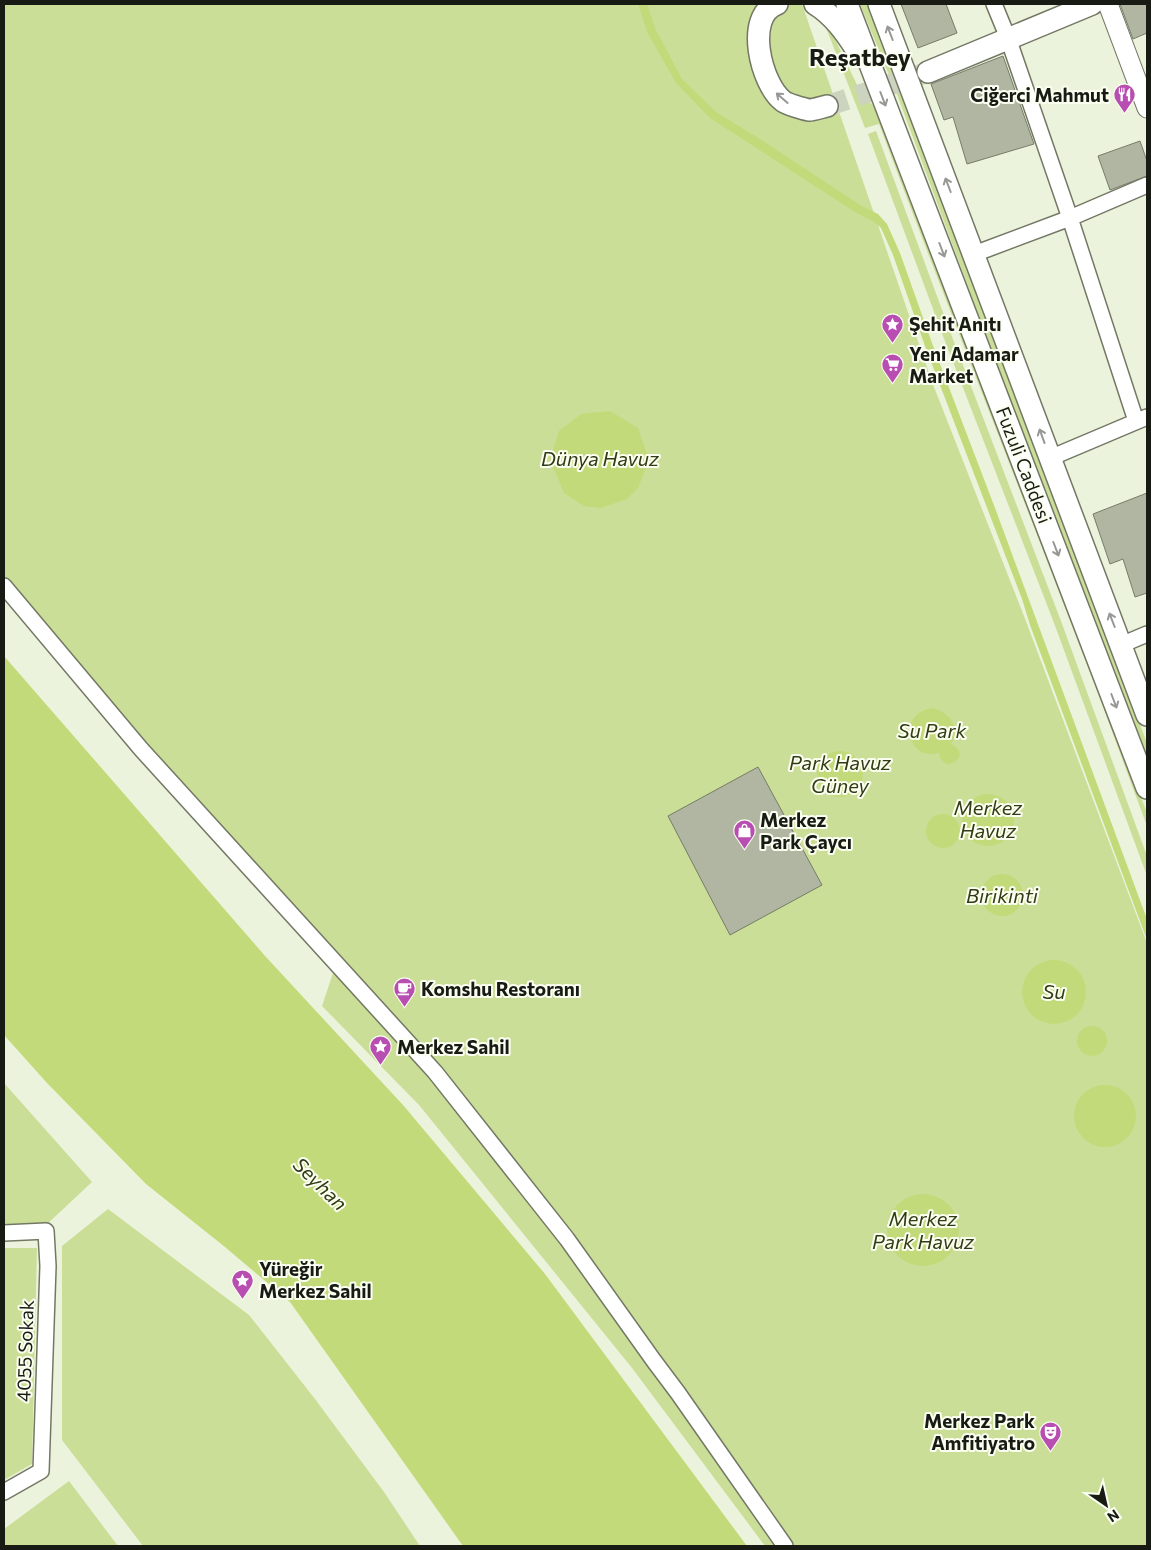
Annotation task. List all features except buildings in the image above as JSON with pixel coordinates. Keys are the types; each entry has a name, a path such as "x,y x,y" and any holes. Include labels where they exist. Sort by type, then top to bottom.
{"main road":[{"path":"777,4 773,5 762,18 758,36 759,50 765,74 784,102 809,110 828,106"},
{"path":"815,4 826,11 844,31 872,73"},
{"name":"Fuzuli Caddesi","path":"847,4 1147,788"},
{"name":"Fuzuli Caddesi","path":"879,4 1147,715"},
{"path":"928,72 1092,4"},
{"path":"901,62 908,65 927,66 976,44 1002,41"}],"street":[{"path":"994,4 1002,41 1070,218 1141,419 1050,458"},
{"path":"1108,4 1144,88 1147,108"},
{"path":"974,254 1070,218 1147,185"},
{"path":"4,586 140,749 435,1072 567,1239 785,1546"},
{"path":"1121,645 1147,634"},
{"name":"4055 Sokak","path":"4,1233 46,1231 48,1266 42,1471 4,1492"}],"shaded area":[{"path":"4,4 802,4 932,382 1024,616 1147,943 1147,1546 765,1546 632,1368 419,1105 322,1006 338,958 135,734 4,578"},
{"path":"860,4 867,4 1147,743 1147,758 984,330 898,97"},
{"path":"823,20 830,29 862,95 874,106 888,128 1147,813 1147,826 879,124 865,128"},
{"path":"876,131 951,334 1061,621 1147,856 1147,876 1054,623 943,336 868,134"},
{"path":"4,1083 92,1182 45,1226 4,1227"},
{"path":"108,1209 249,1315 315,1399 384,1492 420,1546 143,1546 62,1440 62,1246"},
{"path":"4,1248 37,1248 32,1464 4,1480"},
{"path":"69,1481 118,1546 4,1546 4,1529"}],"water":[{"path":"638,4 647,4 656,30 682,79 716,112 860,205 878,214 887,224 900,253 1147,919 1147,940 1022,599 925,346 893,255 881,228 710,118 676,83 647,32"},
{"name":"Dünya Havuz","path":"610,411 638,428 649,460 638,488 627,499 601,508 584,506 564,493 550,460 559,431 581,414"},
{"name":"Seyhan","path":"4,656 266,957 403,1105 545,1274 747,1546 463,1546 290,1302 146,1184 47,1083 4,1035"},
{"name":"Su Park","path":"932,708 949,717 954,726 954,738 951,744 960,753 956,762 951,764 946,764 939,753 928,754 919,751 913,744 910,736 910,727 913,719 921,712"},
{"name":"Park Havuz Güney","path":"845,751 849,752 859,761 862,765 862,783 853,793 845,797 835,797 827,793 818,783 817,769 821,761 831,752"},
{"name":"Merkez Havuz","path":"983,794 993,794 1007,801 1014,815 1014,825 1007,839 993,846 983,846 973,842 966,835 962,825 962,815 966,805 973,798"},
{"path":"943,814 950,815 955,819 959,824 959,838 955,843 950,847 943,848 936,847 931,843 927,838 926,831 927,824 931,819 936,815"},
{"name":"Birikinti","path":"1002,874 1017,880 1023,895 1017,910 1002,916 987,910 981,895 987,880"},
{"name":"Su","path":"1048,960 1060,960 1077,969 1084,980 1086,992 1084,1004 1077,1015 1060,1024 1048,1024 1036,1019 1027,1010 1022,998 1022,986 1027,974 1036,965"},
{"path":"1092,1026 1103,1030 1107,1041 1103,1052 1092,1056 1081,1052 1077,1041 1081,1030"},
{"path":"1099,1085 1111,1085 1127,1094 1134,1104 1136,1116 1134,1128 1127,1138 1111,1147 1099,1147 1088,1142 1079,1133 1074,1122 1074,1110 1079,1099 1088,1090"},
{"name":"Merkez Park Havuz","path":"923,1194 943,1200 953,1210 959,1230 953,1250 943,1260 923,1266 903,1260 893,1250 887,1230 893,1210 903,1200"}],"tunnel":[{"path":"827,106 925,73"}],"place":[{"name":"Ciğerci Mahmut","path":"1125,114"},
{"name":"Şehit Anıtı","path":"893,343"},
{"name":"Yeni Adamar Market","path":"893,384"},
{"name":"Merkez Park Çaycı","path":"744,850"},
{"name":"Komshu Restoranı","path":"405,1008"},
{"name":"Merkez Sahil","path":"381,1066"},
{"name":"Yüreğir Merkez Sahil","path":"243,1299"},
{"name":"Merkez Park Amfitiyatro","path":"1051,1451"}],"district":[{"name":"Reşatbey","path":"860,58"}]}
